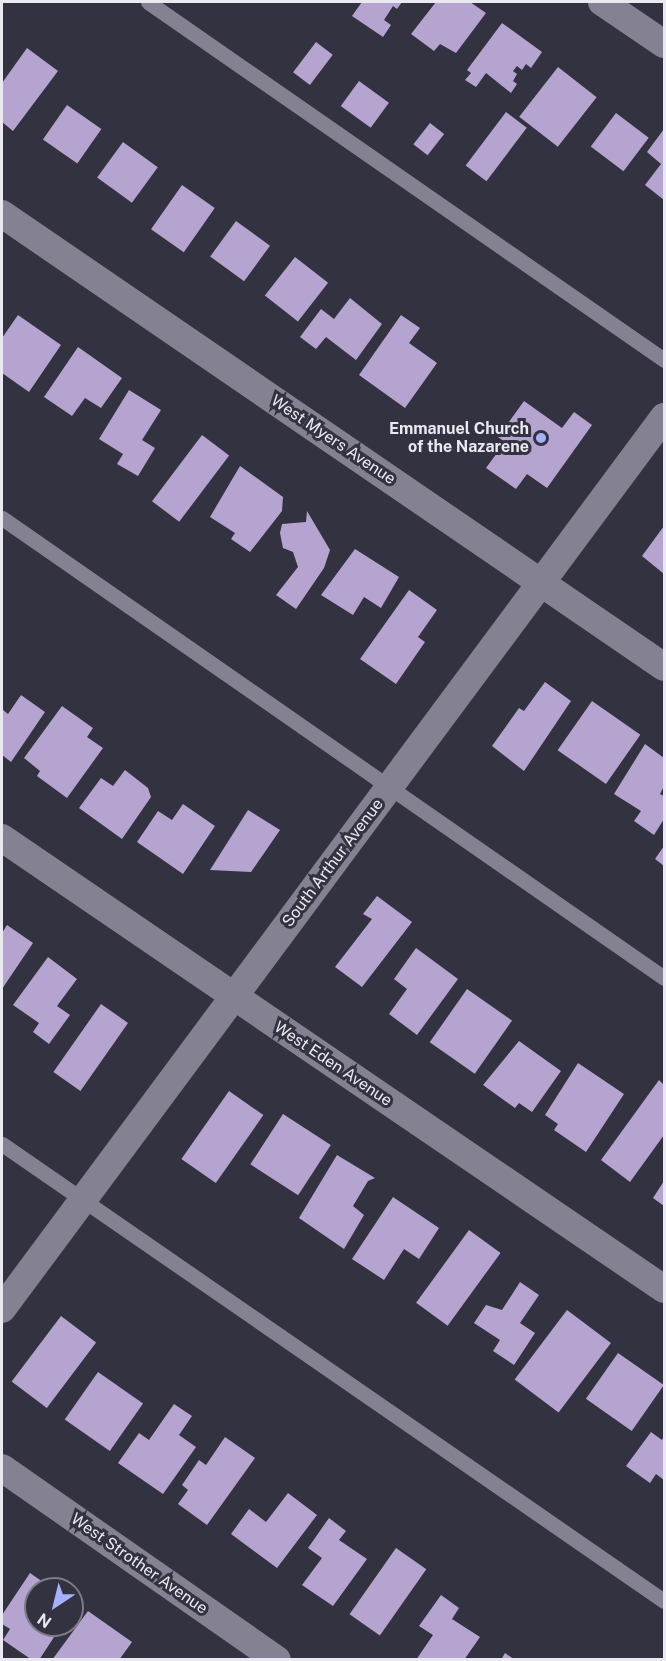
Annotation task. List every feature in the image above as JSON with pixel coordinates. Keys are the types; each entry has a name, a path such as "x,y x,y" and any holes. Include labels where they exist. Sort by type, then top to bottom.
{"street":[{"path":"602,2 664,44"},
{"name":"West Myers Avenue","path":"2,214 664,667"},
{"name":"South Arthur Avenue","path":"2,1309 664,417"},
{"name":"West Eden Avenue","path":"2,838 664,1289"},
{"name":"West Strother Avenue","path":"2,1468 277,1659"}],"lane":[{"path":"148,2 664,360"},
{"path":"2,518 664,978"},
{"path":"2,1144 664,1601"}],"building":[{"path":"362,2 402,2 397,9 393,6 384,20 391,25 383,37 352,16"},
{"path":"436,2 470,2 486,13 456,53 440,44 434,51 411,34"},
{"path":"502,23 542,52 531,68 526,64 522,70 517,66 513,71 517,74 513,81 517,84 511,93 486,73 476,87 465,80 471,73 467,70"},
{"path":"316,42 333,55 310,85 293,72"},
{"path":"27,48 58,71 13,131 2,122 2,83"},
{"path":"558,67 597,97 558,147 519,117"},
{"path":"359,81 389,103 371,128 341,106"},
{"path":"67,105 101,129 77,163 43,139"},
{"path":"506,112 527,128 486,181 466,166"},
{"path":"616,113 649,138 623,171 591,147"},
{"path":"430,123 444,134 428,155 413,144"},
{"path":"664,129 664,200 645,185 661,164 647,152"},
{"path":"123,142 158,167 132,203 97,178"},
{"path":"182,185 215,208 184,252 151,229"},
{"path":"236,221 270,246 244,281 210,257"},
{"path":"295,257 328,283 298,321 265,296"},
{"path":"350,298 382,324 356,360 326,337 316,349 300,337 321,309 334,319"},
{"path":"18,315 61,345 29,392 2,373 2,338"},
{"path":"401,315 420,328 409,343 437,363 405,408 359,375"},
{"path":"78,347 122,378 101,408 85,398 72,416 44,397"},
{"path":"129,390 161,410 142,440 155,448 138,476 117,464 123,454 99,439"},
{"path":"524,401 562,428 574,412 592,425 547,488 527,474 516,489 486,468 505,442 498,437"},
{"path":"202,435 229,455 179,522 152,501"},
{"path":"240,466 283,497 282,511 250,552 231,539 235,533 210,517"},
{"path":"307,511 330,550 324,568 296,609 276,595 298,567 293,552 283,548 280,533 282,524 306,522"},
{"path":"664,526 664,574 642,556"},
{"path":"355,549 399,577 381,608 364,597 353,615 321,595"},
{"path":"409,590 437,610 418,637 425,642 396,684 360,659"},
{"path":"545,682 571,701 524,771 492,746 519,708 524,711"},
{"path":"21,695 45,712 11,762 2,755 2,709 8,714"},
{"path":"592,701 640,735 606,784 558,750"},
{"path":"62,706 93,728 87,737 103,748 67,798 37,776 40,771 24,758"},
{"path":"645,744 664,758 664,786 660,794 664,796 664,819 654,835 634,821 641,811 614,794"},
{"path":"125,770 148,788 151,797 122,839 79,808 101,778 113,786"},
{"path":"183,804 215,826 183,874 137,842 158,811 172,820"},
{"path":"248,810 280,830 251,872 210,870"},
{"path":"664,846 664,866 655,859"},
{"path":"377,896 412,922 362,987 335,967 372,919 363,914"},
{"path":"7,925 33,943 2,989 2,933"},
{"path":"416,948 458,979 417,1035 389,1014 407,989 394,979"},
{"path":"48,957 77,979 57,1006 70,1015 49,1044 33,1032 39,1023 13,1005"},
{"path":"467,989 512,1021 475,1074 430,1042"},
{"path":"101,1004 128,1023 80,1091 53,1072"},
{"path":"519,1041 561,1071 532,1112 519,1103 515,1108 483,1085"},
{"path":"578,1063 624,1094 586,1152 554,1130 558,1124 545,1115"},
{"path":"659,1080 664,1085 664,1135 630,1182 601,1160"},
{"path":"229,1091 263,1115 216,1183 181,1159"},
{"path":"283,1114 331,1145 298,1195 250,1164"},
{"path":"337,1155 375,1178 368,1181 353,1206 364,1215 344,1249 299,1218"},
{"path":"664,1181 664,1206 653,1198"},
{"path":"393,1197 439,1228 419,1259 404,1249 384,1280 352,1259"},
{"path":"469,1230 501,1253 448,1326 416,1303"},
{"path":"520,1282 539,1295 520,1323 535,1333 514,1365 493,1351 500,1340 474,1323 486,1305 502,1310"},
{"path":"567,1310 611,1343 559,1413 515,1379"},
{"path":"61,1316 96,1342 47,1408 12,1381"},
{"path":"618,1353 664,1385 632,1431 586,1399"},
{"path":"98,1372 143,1404 110,1451 65,1420"},
{"path":"174,1404 192,1416 179,1435 196,1447 163,1494 118,1463 139,1433 149,1440"},
{"path":"651,1432 662,1440 664,1436 664,1480 656,1474 650,1483 626,1466"},
{"path":"225,1437 255,1458 207,1525 178,1504 188,1490 182,1485 199,1460 206,1465"},
{"path":"288,1493 317,1515 277,1568 231,1534 249,1509 266,1522"},
{"path":"329,1518 346,1531 339,1540 367,1559 333,1606 302,1585 322,1558 308,1548"},
{"path":"396,1548 426,1569 380,1636 350,1614"},
{"path":"24,1582 24,1637 54,1637 39,1660 32,1660 3,1640 10,1629 2,1624 2,1615"},
{"path":"441,1595 459,1608 452,1619 480,1637 464,1660 416,1660 433,1635 419,1626"},
{"path":"88,1611 132,1642 119,1660 52,1660 69,1637 84,1637 84,1616"},
{"path":"505,1653 515,1660 501,1660"}],"place":[{"name":"Emmanuel Church of the Nazarene","path":"541,438"}]}
